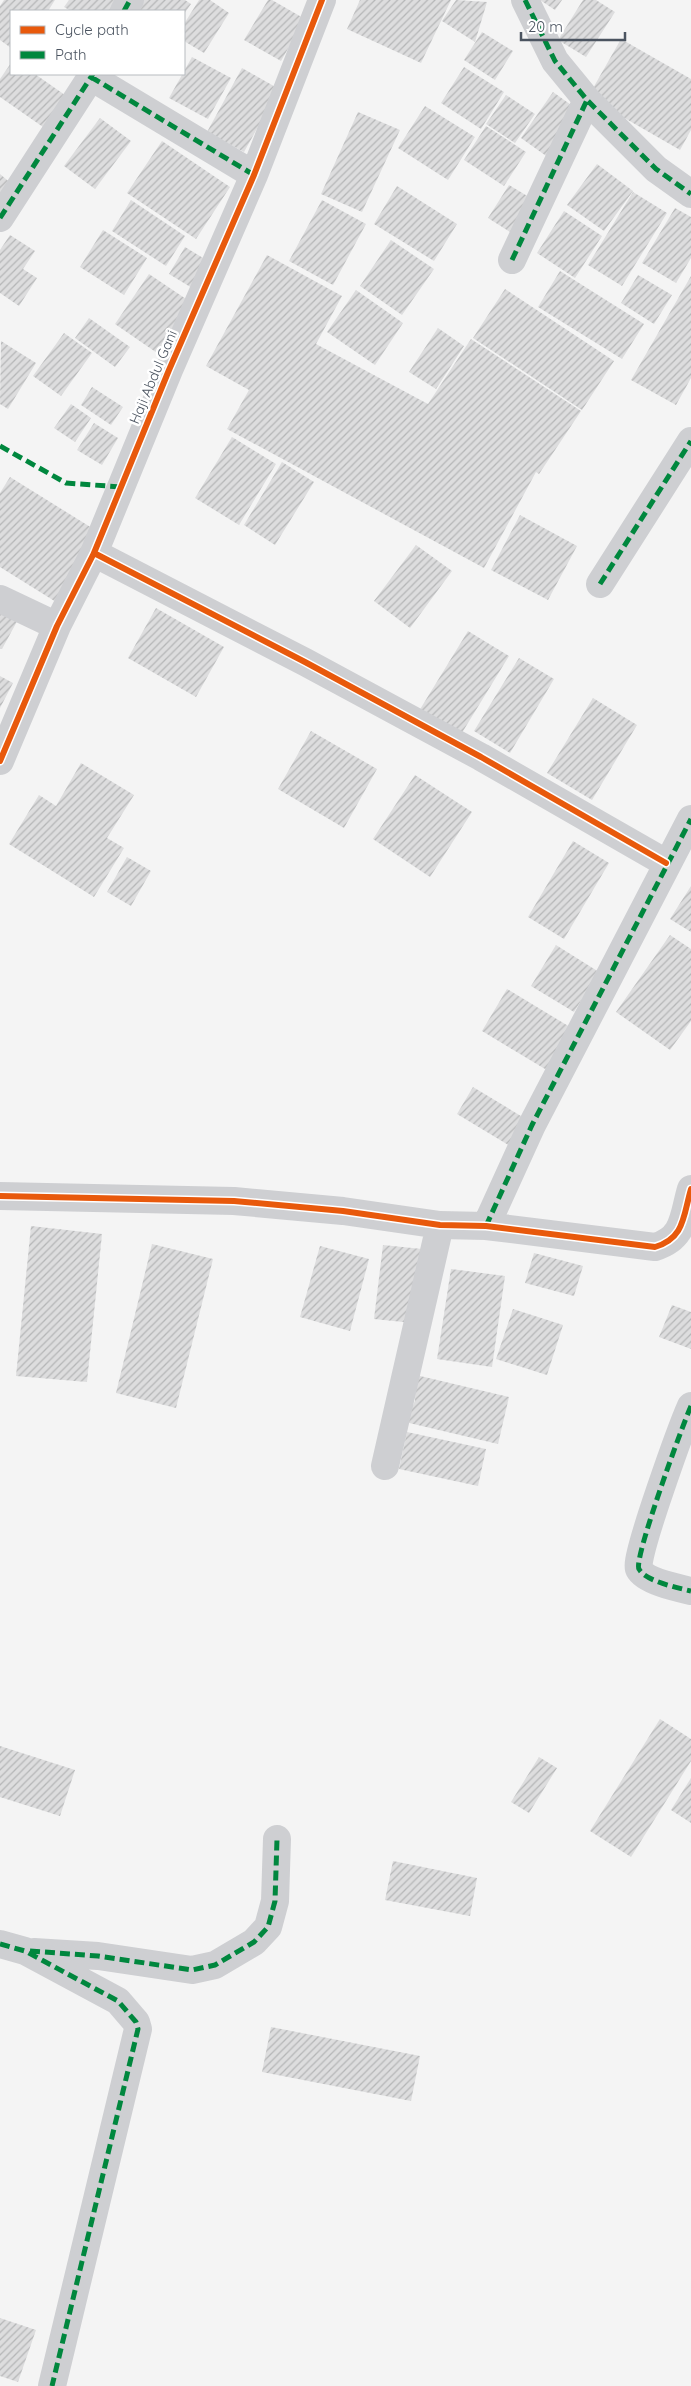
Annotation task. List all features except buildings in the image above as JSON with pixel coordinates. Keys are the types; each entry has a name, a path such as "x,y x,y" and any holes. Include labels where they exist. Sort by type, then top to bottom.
{"street":[{"name":"Haji Abdul Gani","path":"0,761 57,626 94,553 173,361 254,176 322,0"},
{"path":"525,0 555,61 587,100 656,169 691,194"},
{"path":"0,218 92,75 254,176"},
{"path":"512,260 587,100"},
{"path":"600,584 691,441"},
{"path":"94,553 297,657 481,756 666,863"},
{"path":"0,599 57,626"},
{"path":"495,1207 532,1125 666,863 691,819"},
{"path":"0,1196 234,1201 343,1211 440,1225 495,1207 655,1247 669,1243 677,1235 691,1189"},
{"path":"385,1466 440,1225"},
{"path":"691,1406 643,1540 637,1564 639,1571 647,1576 691,1591"},
{"path":"13,1947 98,1956 192,1970 215,1965 254,1942 268,1927 275,1901 277,1839"},
{"path":"13,1947 118,2001 136,2022 138,2029 52,2386"}],"marked path":[{"path":"125,10 130,0"},
{"path":"525,0 555,61 587,100 656,169 691,194"},
{"path":"0,218 92,75"},
{"path":"91,77 254,175"},
{"path":"512,260 587,100"},
{"path":"600,584 691,441"},
{"path":"0,446 66,483 121,487"},
{"path":"486,1226 532,1125 691,819"},
{"path":"691,1406 669,1463 639,1560 639,1569 648,1577 670,1586 691,1591"},
{"path":"30,1951 98,1956 192,1970 215,1965 254,1942 268,1927 275,1901 277,1839"},
{"path":"0,1944 25,1951 118,2001 136,2022 138,2029 52,2386"}],"cycle path":[{"path":"0,761 57,626 94,553 169,370 254,175 322,0"},
{"path":"94,553 305,662 481,757 666,863"},
{"path":"0,1196 234,1201 343,1211 440,1225 486,1226 655,1247 665,1243 677,1232 684,1217 691,1189"}]}
